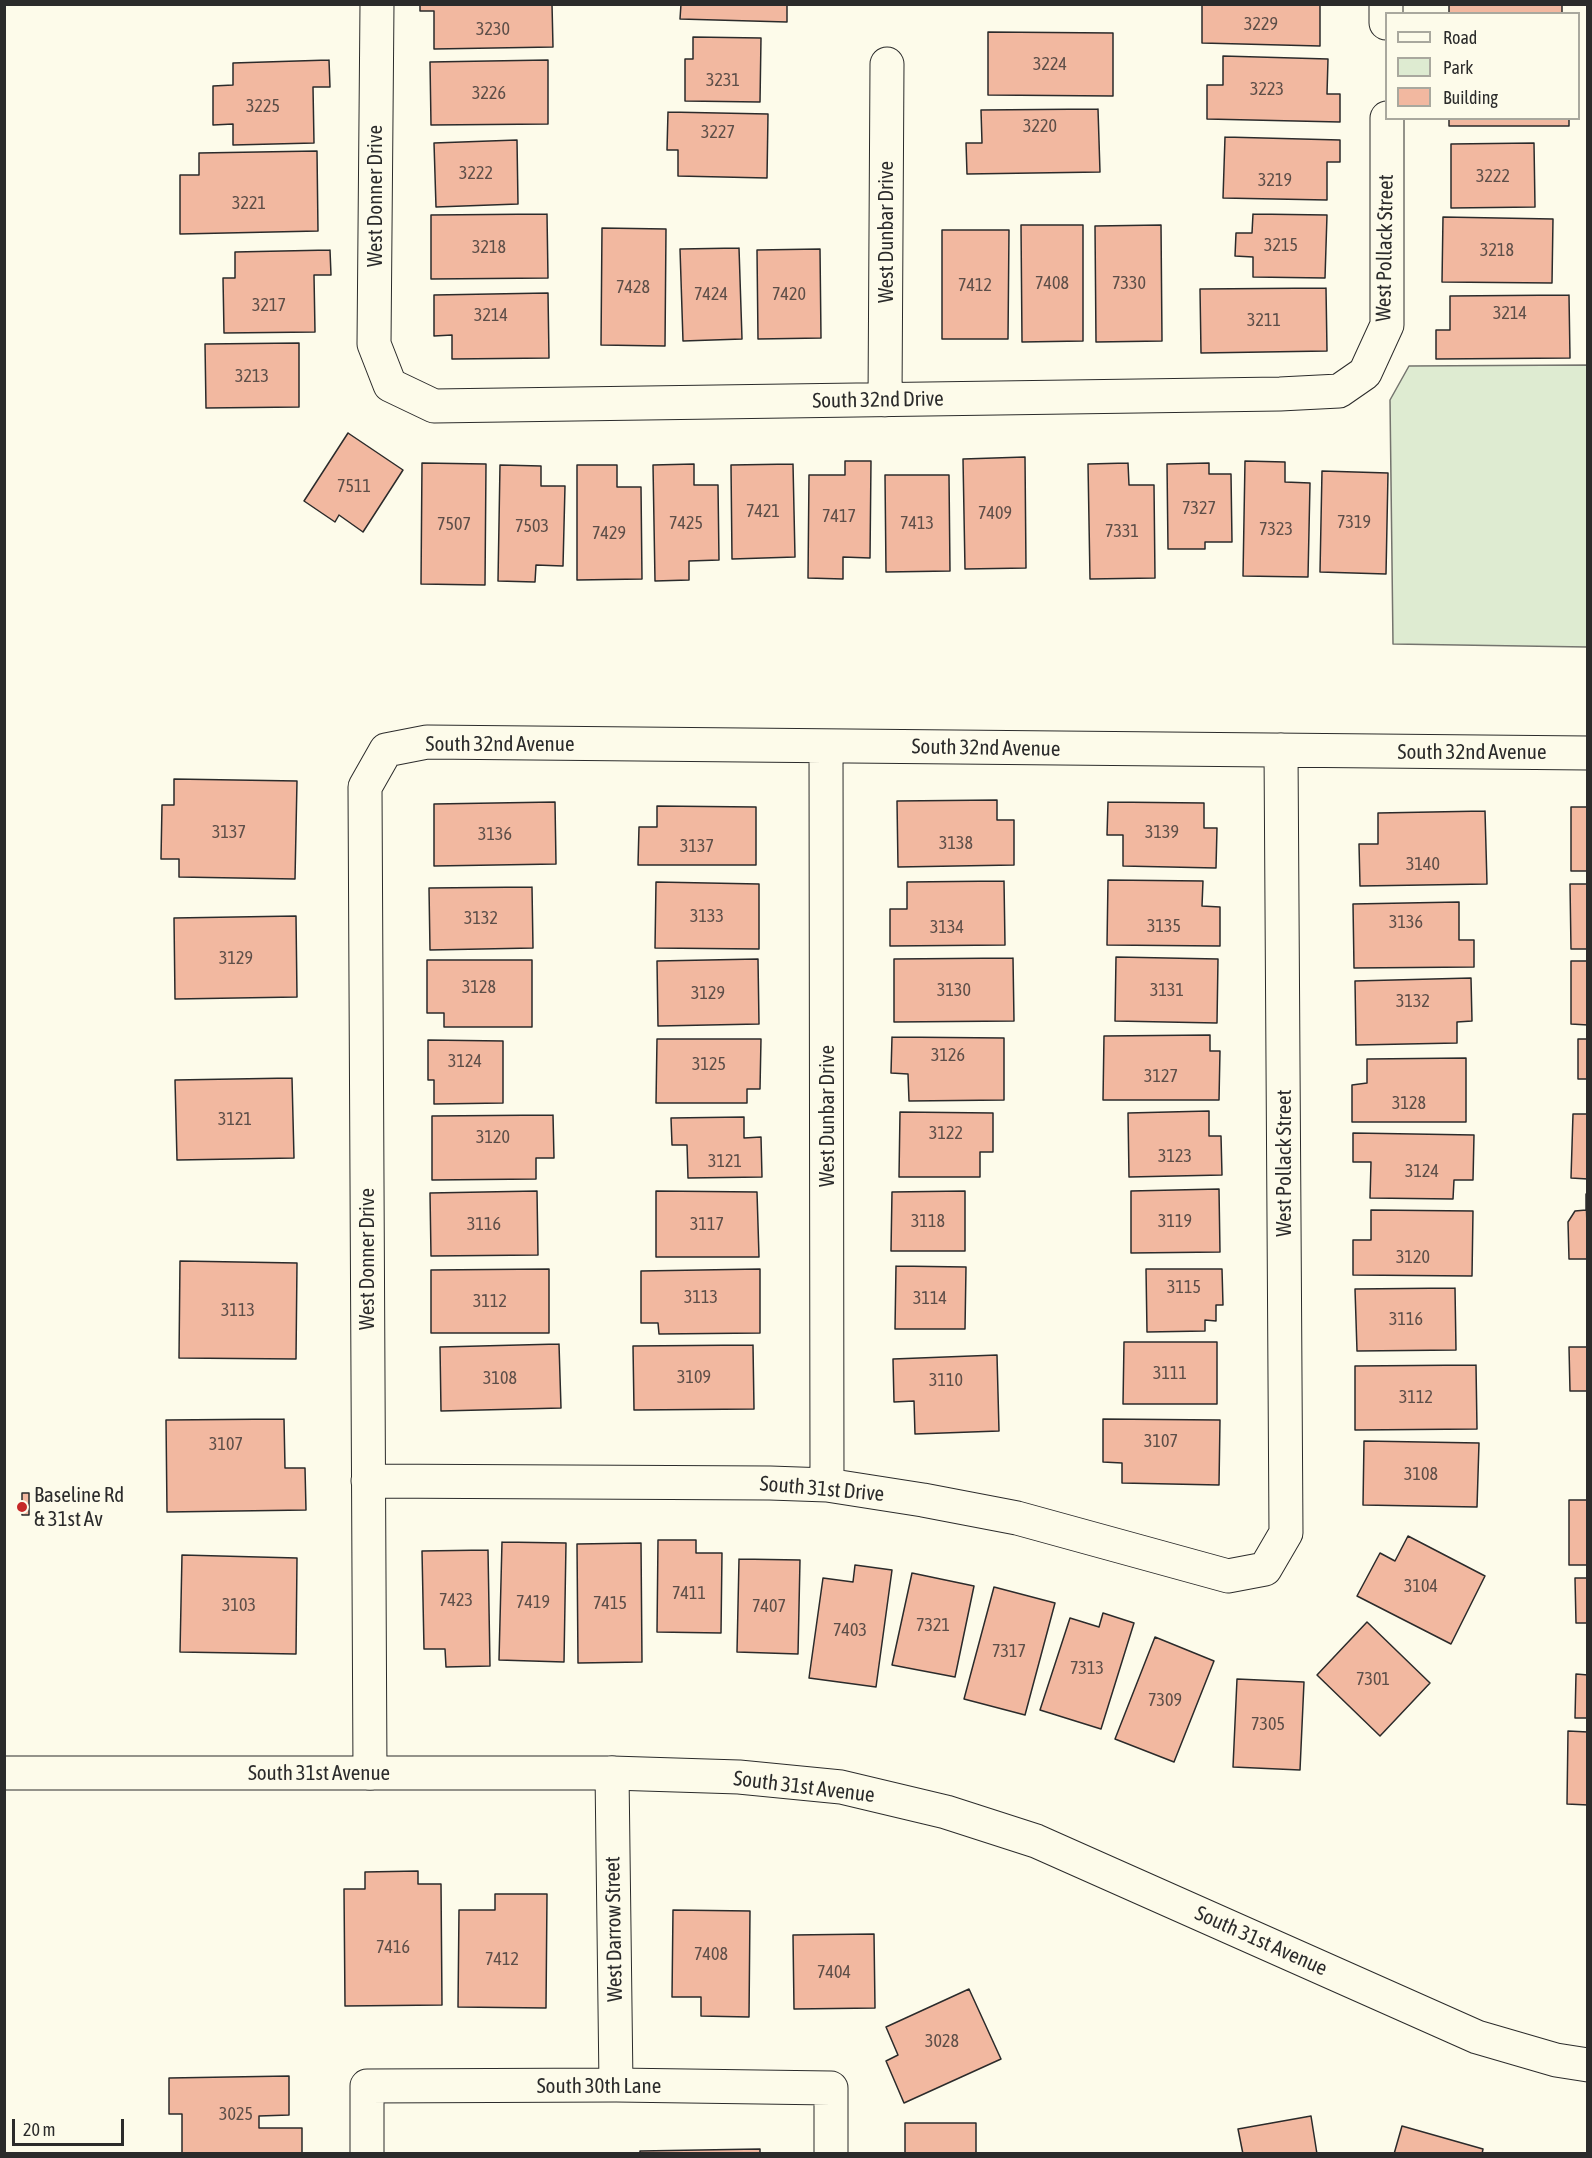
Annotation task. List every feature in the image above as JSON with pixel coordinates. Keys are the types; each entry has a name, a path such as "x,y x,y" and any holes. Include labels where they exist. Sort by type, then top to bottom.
{"street":[{"name":"West Donner Drive","path":"376,4 374,344 390,385"},
{"name":"West Dunbar Drive","path":"885,400 887,64"},
{"name":"West Pollack Street","path":"1365,374 1387,325 1387,120"},
{"name":"South 32nd Drive","path":"390,385 434,406 1339,391 1365,374"},
{"name":"South 32nd Avenue","path":"386,750 427,742 1587,753"},
{"name":"West Dunbar Drive","path":"826,746 827,1485"},
{"name":"West Donner Drive","path":"370,1773 365,788 386,750"},
{"name":"West Pollack Street","path":"1265,1569 1286,1533 1281,750"},
{"name":"South 31st Drive","path":"368,1481 827,1485 1017,1518 1228,1576 1265,1569"},
{"name":"South 31st Avenue","path":"4,1773 612,1773 739,1777 841,1787 946,1812 1036,1840 1477,2037 1556,2060 1587,2065"},
{"name":"West Darrow Street","path":"612,1773 616,2085"},
{"name":"South 30th Lane","path":"367,2154 367,2086 616,2085 831,2088 831,2154"}],"green space":[{"path":"1587,365 1587,647 1393,644 1390,400 1409,366"}],"building":[{"path":"420,4 552,4 553,47 434,49 434,11 420,11"},
{"path":"681,4 787,4 787,22 680,19"},
{"path":"1202,4 1320,4 1320,46 1202,43"},
{"path":"1449,4 1562,4 1562,12 1449,12"},
{"path":"988,32 1113,33 1113,96 988,95"},
{"path":"693,37 761,38 760,102 685,101 685,59 693,59"},
{"path":"1223,56 1328,59 1327,94 1340,94 1340,122 1207,119 1207,85 1223,85"},
{"path":"329,60 330,87 313,87 314,143 233,145 233,124 213,125 213,86 233,85 233,63"},
{"path":"548,60 548,124 431,125 430,62"},
{"path":"1098,109 1100,172 967,174 966,143 982,143 981,110"},
{"path":"668,112 768,114 767,178 678,176 678,150 667,150"},
{"path":"1449,120 1569,120 1569,126 1449,126"},
{"path":"1225,137 1340,140 1340,162 1327,162 1327,200 1223,198"},
{"path":"517,140 518,204 436,207 434,143"},
{"path":"1534,143 1535,207 1451,208 1451,144"},
{"path":"317,151 318,231 180,234 180,175 199,175 199,153"},
{"path":"547,214 548,278 431,279 431,215"},
{"path":"1253,214 1327,215 1325,278 1253,277 1253,257 1235,256 1236,233 1252,233"},
{"path":"1443,217 1553,219 1552,283 1442,282"},
{"path":"1021,225 1083,225 1083,341 1022,342"},
{"path":"1161,225 1162,341 1096,342 1095,226"},
{"path":"602,228 666,229 665,346 601,345"},
{"path":"942,230 1009,230 1008,339 942,339"},
{"path":"739,248 742,339 683,341 680,249"},
{"path":"820,249 821,338 758,339 757,250"},
{"path":"330,250 331,275 314,275 315,332 224,333 223,278 235,278 235,252"},
{"path":"1326,288 1327,351 1201,353 1200,289"},
{"path":"548,293 549,358 452,359 452,335 434,336 434,295"},
{"path":"1569,295 1570,358 1436,359 1436,330 1450,330 1450,296"},
{"path":"299,343 299,407 206,408 205,344"},
{"path":"348,433 403,470 363,532 339,515 335,522 304,501"},
{"path":"1025,457 1026,568 965,569 963,459"},
{"path":"845,461 871,461 870,558 843,557 843,579 808,578 809,475 845,475"},
{"path":"1245,461 1285,462 1285,482 1310,483 1308,577 1243,576"},
{"path":"422,463 486,464 485,585 421,584"},
{"path":"1128,463 1129,485 1154,485 1155,578 1090,579 1088,464"},
{"path":"1209,463 1209,474 1231,474 1232,542 1205,542 1205,549 1168,549 1167,464"},
{"path":"694,464 694,485 718,485 719,560 689,561 689,580 655,581 653,465"},
{"path":"793,464 795,557 732,559 731,465"},
{"path":"500,465 541,466 541,486 565,486 563,566 536,565 535,582 498,581"},
{"path":"577,465 617,465 617,487 641,487 642,579 577,580"},
{"path":"1322,471 1388,473 1386,574 1320,572"},
{"path":"885,475 949,475 950,571 886,572"},
{"path":"174,779 297,781 295,879 179,877 179,859 161,859 162,805 174,805"},
{"path":"997,800 997,820 1014,820 1014,865 898,867 897,801"},
{"path":"555,802 556,864 434,866 434,804"},
{"path":"1108,802 1204,803 1204,828 1217,828 1216,868 1123,866 1123,835 1107,835"},
{"path":"657,806 756,807 756,865 638,865 639,827 657,827"},
{"path":"1571,807 1588,807 1588,871 1571,871"},
{"path":"1485,811 1487,884 1360,886 1359,844 1378,844 1378,813"},
{"path":"1108,880 1203,881 1202,906 1220,907 1220,946 1107,945"},
{"path":"1004,881 1005,945 890,946 890,909 907,909 907,882"},
{"path":"656,882 759,884 759,949 655,948"},
{"path":"1570,884 1588,884 1588,949 1571,949"},
{"path":"532,887 533,948 430,950 429,888"},
{"path":"1459,902 1459,940 1474,940 1474,967 1354,968 1353,904"},
{"path":"296,916 297,997 175,999 174,918"},
{"path":"1116,957 1218,959 1217,1023 1115,1021"},
{"path":"1013,958 1014,1021 894,1022 894,959"},
{"path":"758,959 759,1024 658,1026 657,961"},
{"path":"427,960 532,960 532,1027 444,1027 444,1013 427,1013"},
{"path":"1571,961 1588,961 1588,1025 1571,1024"},
{"path":"1471,978 1472,1021 1457,1022 1457,1043 1356,1045 1355,981"},
{"path":"1210,1035 1210,1051 1220,1051 1219,1100 1103,1100 1104,1036"},
{"path":"892,1037 1004,1038 1004,1100 909,1101 908,1074 891,1073"},
{"path":"657,1039 761,1039 760,1089 747,1089 747,1103 656,1103"},
{"path":"1578,1039 1588,1039 1588,1079 1578,1079"},
{"path":"428,1040 503,1041 503,1103 434,1104 434,1080 428,1080"},
{"path":"1466,1058 1466,1122 1352,1122 1352,1085 1367,1083 1367,1059"},
{"path":"292,1078 294,1158 177,1160 175,1080"},
{"path":"1209,1111 1209,1136 1221,1136 1222,1175 1129,1177 1128,1113"},
{"path":"900,1112 993,1113 993,1152 980,1152 980,1177 899,1177"},
{"path":"1573,1114 1588,1114 1588,1179 1571,1178"},
{"path":"553,1115 554,1158 536,1158 536,1179 432,1180 432,1116"},
{"path":"744,1117 744,1138 761,1137 762,1177 688,1178 687,1145 672,1145 671,1118"},
{"path":"1353,1133 1474,1135 1473,1180 1454,1180 1453,1199 1370,1198 1371,1162 1353,1162"},
{"path":"1219,1189 1220,1252 1131,1253 1131,1191"},
{"path":"537,1191 538,1255 431,1256 430,1193"},
{"path":"656,1191 757,1192 759,1257 656,1257"},
{"path":"965,1191 965,1251 891,1251 892,1192"},
{"path":"1586,1194 1588,1259 1569,1259 1568,1222 1575,1211 1586,1210"},
{"path":"1371,1210 1473,1211 1472,1276 1353,1275 1353,1240 1371,1240"},
{"path":"180,1261 297,1263 296,1359 179,1358"},
{"path":"896,1266 966,1267 965,1329 895,1329"},
{"path":"549,1269 549,1333 431,1333 431,1270"},
{"path":"760,1269 760,1333 659,1334 658,1323 641,1323 641,1271"},
{"path":"1146,1269 1222,1269 1223,1305 1216,1305 1216,1321 1205,1320 1205,1331 1147,1332"},
{"path":"1455,1288 1456,1350 1357,1351 1355,1289"},
{"path":"1124,1342 1217,1342 1217,1404 1123,1404"},
{"path":"559,1344 561,1408 441,1411 440,1347"},
{"path":"753,1345 754,1409 634,1410 633,1346"},
{"path":"1569,1347 1588,1347 1588,1411 1587,1391 1570,1391"},
{"path":"997,1355 999,1431 915,1434 914,1401 894,1402 893,1359"},
{"path":"1476,1365 1477,1429 1355,1430 1355,1366"},
{"path":"284,1419 285,1468 305,1468 306,1510 167,1512 166,1420"},
{"path":"1103,1419 1220,1420 1219,1485 1122,1483 1122,1463 1103,1462"},
{"path":"1364,1441 1479,1443 1477,1507 1363,1505"},
{"path":"22,1493 29,1493 29,1515 22,1515"},
{"path":"1569,1500 1588,1500 1588,1565 1569,1565"},
{"path":"1408,1536 1485,1576 1451,1644 1357,1596 1380,1553 1395,1561"},
{"path":"658,1540 696,1540 696,1553 722,1553 721,1633 657,1632"},
{"path":"502,1542 566,1543 564,1662 499,1660"},
{"path":"641,1543 642,1662 578,1663 577,1544"},
{"path":"488,1550 490,1666 446,1667 445,1649 424,1649 422,1551"},
{"path":"182,1555 297,1558 296,1654 180,1652"},
{"path":"739,1559 800,1560 798,1654 737,1652"},
{"path":"855,1565 892,1570 876,1687 809,1678 823,1578 853,1582"},
{"path":"912,1573 974,1586 955,1677 892,1665"},
{"path":"1575,1578 1588,1578 1588,1623 1576,1623"},
{"path":"994,1587 1055,1603 1025,1715 964,1699"},
{"path":"1103,1613 1134,1623 1101,1729 1040,1710 1070,1618 1099,1627"},
{"path":"1367,1622 1430,1683 1380,1736 1317,1675"},
{"path":"1155,1637 1214,1661 1174,1762 1115,1739"},
{"path":"1576,1674 1588,1675 1588,1718 1575,1718"},
{"path":"1237,1679 1304,1682 1300,1770 1233,1767"},
{"path":"1568,1731 1588,1732 1588,1805 1567,1804"},
{"path":"418,1871 418,1884 441,1884 442,2005 345,2006 344,1889 365,1889 365,1872"},
{"path":"495,1894 547,1894 546,2008 458,2007 459,1910 495,1910"},
{"path":"673,1910 750,1911 749,2017 701,2016 701,1997 672,1997"},
{"path":"874,1934 875,2008 794,2009 793,1935"},
{"path":"969,1989 1001,2059 904,2103 886,2061 898,2055 886,2027"},
{"path":"289,2076 289,2115 259,2116 259,2128 302,2128 302,2154 182,2154 182,2114 169,2114 169,2078"},
{"path":"1311,2116 1317,2154 1243,2154 1238,2129"},
{"path":"905,2123 976,2123 976,2154 905,2154"},
{"path":"1402,2126 1483,2149 1482,2154 1394,2154"},
{"path":"760,2149 760,2154 640,2154 640,2151"}],"place":[{"name":"Baseline Rd & 31st Av","path":"22,1507"}]}
